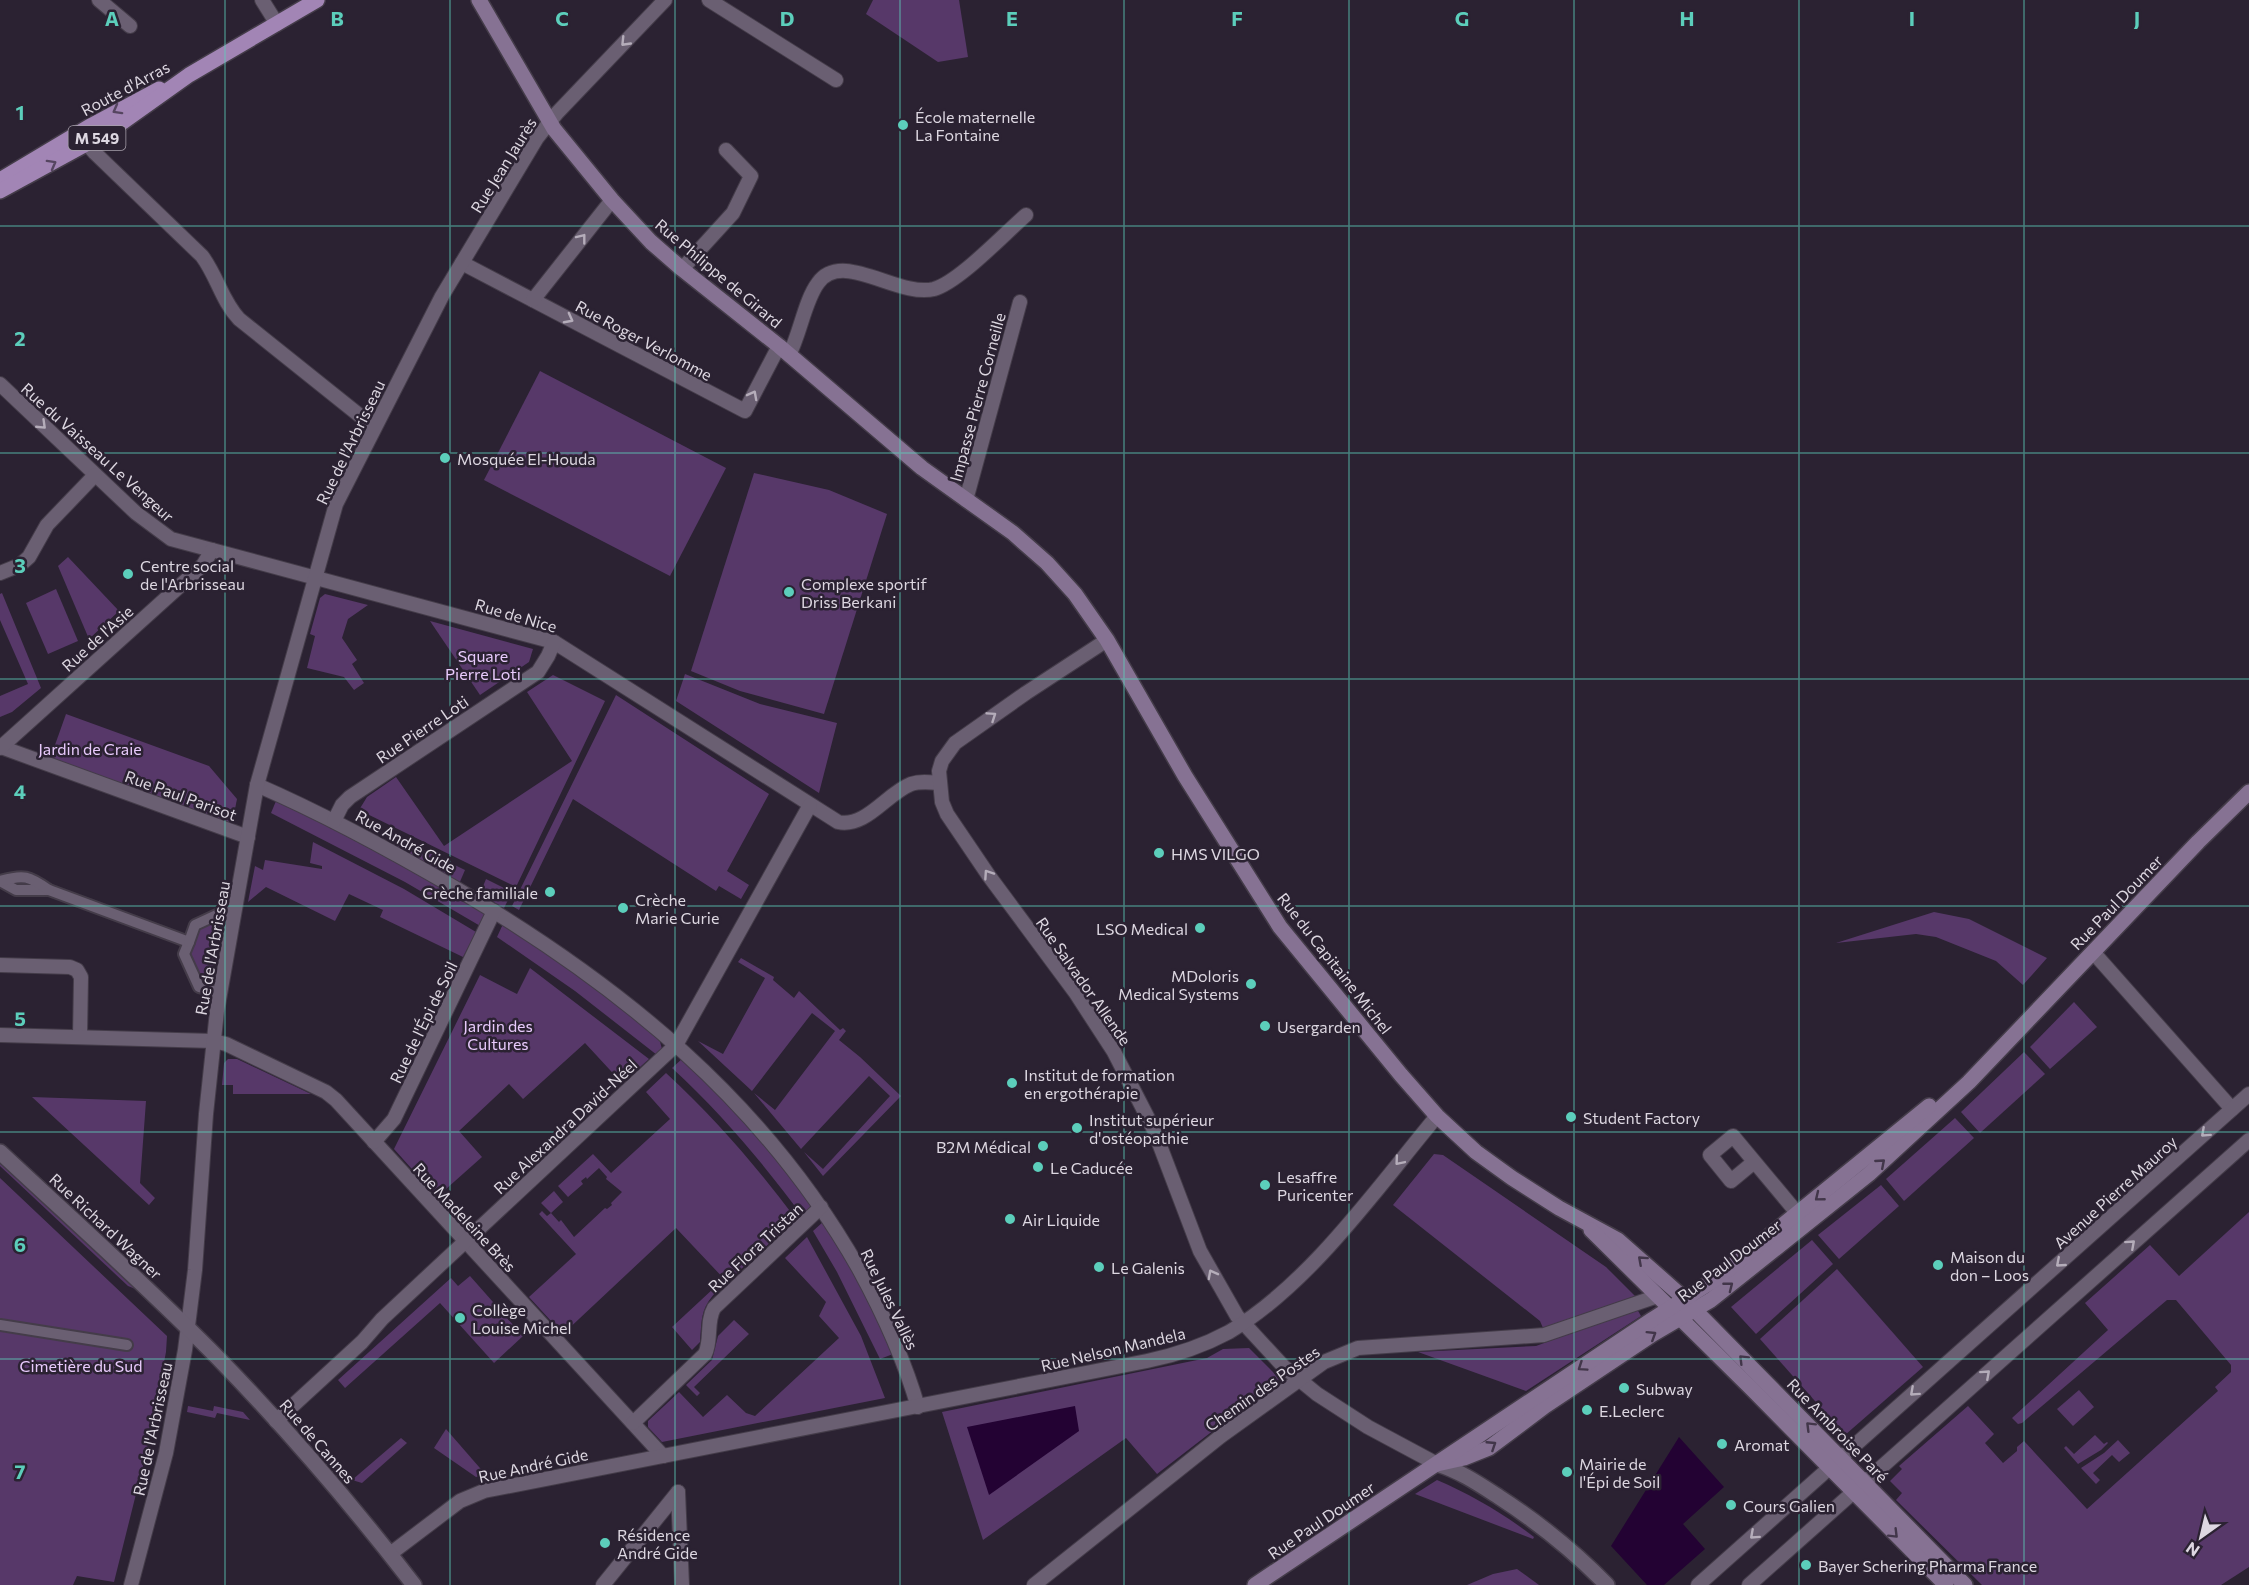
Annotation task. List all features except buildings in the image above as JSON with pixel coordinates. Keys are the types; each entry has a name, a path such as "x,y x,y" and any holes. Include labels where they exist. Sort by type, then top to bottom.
{"main road":[{"name":"M 549","path":"0,191 82,139 123,122 189,75 317,0"},
{"name":"Rue Philippe de Girard","path":"479,0 549,122 612,200 651,242 784,350 922,468 966,500"},
{"name":"Route d'Arras","path":"0,180 82,139"},
{"name":"Rue du Capitaine Michel","path":"966,500 1013,533 1047,563 1081,602 1107,640 1185,776 1280,927 1401,1076 1437,1116 1497,1168 1567,1212 1600,1238 1676,1313"},
{"name":"Rue Paul Doumer","path":"1255,1585 1437,1464 1464,1458 1489,1448 1531,1415 1653,1334 1676,1313 1727,1288 1879,1165 1969,1082 2249,792"},
{"name":"Rue Paul Doumer","path":"1690,1305 1713,1282 2009,1038"},
{"name":"Rue du Capitaine Michel","path":"1567,1212 1602,1229 1626,1246 1690,1305"},
{"name":"Rue Ambroise Paré","path":"1690,1305 1946,1585"},
{"name":"Rue Ambroise Paré","path":"1676,1313 1835,1462"},
{"name":"Rue Ambroise Paré","path":"1859,1488 1965,1585"}],"street":[{"path":"99,0 130,26"},
{"path":"262,0 277,24"},
{"name":"Rue Jean Jaurès","path":"419,342 462,263 549,122 665,0"},
{"path":"710,0 836,80"},
{"path":"82,139 202,256 238,319 374,427"},
{"path":"682,269 733,213 751,176 726,150"},
{"path":"533,300 612,200"},
{"path":"784,350 801,328 811,296 818,283 833,271 842,269 913,290 936,288 956,278 1026,215"},
{"name":"Rue Roger Verlomme","path":"462,263 745,411 784,350"},
{"name":"Impasse Pierre Corneille","path":"966,500 1020,302"},
{"name":"Rue de l'Arbrisseau","path":"131,1585 170,1435 179,1387 195,1270 213,1041 219,993 257,785 336,504 419,342"},
{"name":"Rue du Vaisseau Le Vengeur","path":"0,384 94,475 158,531 178,541 315,577"},
{"path":"0,573 20,565 29,557 47,525 94,475"},
{"name":"Rue de l'Asie","path":"0,747 203,565 212,550"},
{"name":"Rue de Nice","path":"315,577 554,642 838,822 848,824 859,819 909,785 920,782 939,783"},
{"path":"939,783 942,761 955,743 1107,640"},
{"name":"Rue Pierre Loti","path":"334,821 342,805 350,798 534,676 542,668 554,642"},
{"name":"Rue Paul Parisot","path":"0,747 248,837"},
{"name":"Rue Salvador Allende","path":"939,783 942,802 959,833 988,876 1087,1009 1118,1060 1158,1141 1200,1251 1224,1295 1243,1323 1299,1380 1348,1416 1437,1464"},
{"name":"Rue André Gide","path":"257,785 390,849 494,911 576,966 676,1045"},
{"name":"Rue Alexandra David-Néel","path":"276,1421 676,1045 810,805"},
{"path":"0,881 16,890 49,890 189,942"},
{"name":"Rue de l'Épi de Soil","path":"374,1142 394,1119 494,911"},
{"path":"219,993 199,987 184,954 195,925 223,912 235,913"},
{"path":"2093,952 2232,1109"},
{"path":"0,965 70,967 77,970 81,976 80,1037"},
{"name":"Rue Madeleine Brès","path":"0,1035 213,1041 226,1044 326,1092 663,1456"},
{"name":"Rue Jules Vallès","path":"676,1045 751,1118 785,1158 821,1207 879,1307 902,1360 918,1407"},
{"name":"Avenue Pierre Mauroy","path":"1698,1585 2249,1094"},
{"name":"Rue Nelson Mandela","path":"918,1407 1170,1356 1201,1345 1243,1323 1281,1294 1307,1269 1437,1116"},
{"path":"1749,1585 2249,1140"},
{"name":"Rue Richard Wagner","path":"0,1152 187,1328"},
{"path":"1754,1162 1798,1214"},
{"name":"Rue Flora Tristan","path":"633,1423 705,1354 712,1312 718,1303 821,1207"},
{"name":"Chemin des Postes","path":"1034,1585 1221,1436 1324,1362 1358,1348 1544,1335 1658,1296"},
{"path":"0,1325 128,1345"},
{"name":"Rue de Cannes","path":"187,1328 276,1421 346,1499 414,1585"},
{"name":"Rue André Gide","path":"390,1554 452,1506 474,1494 918,1407"},
{"path":"1437,1464 1470,1478 1543,1527 1574,1552 1608,1585"},
{"path":"603,1585 678,1492 682,1585"}],"green space":[{"path":"873,0 959,0 968,57 938,62 866,14"},
{"path":"540,371 726,468 670,576 484,480"},
{"name":"Complexe sportif Driss Berkani","path":"754,473 829,490 887,514 824,714 740,691 691,671"},
{"path":"68,557 119,611 89,639 58,566"},
{"path":"56,589 78,641 48,654 26,603"},
{"path":"2,593 41,688 12,712 0,717 0,696 28,684 0,620 0,594"},
{"path":"325,594 368,605 348,619 342,638 357,660 352,664 364,683 354,690 344,677 307,668 315,636 310,634 320,598"},
{"name":"Square Pierre Loti","path":"430,621 533,649 529,662 480,695"},
{"path":"685,674 760,704 837,723 819,793 676,701"},
{"path":"553,675 605,701 516,887 359,810 367,797 396,777 444,846 572,761 527,692"},
{"path":"616,695 769,794 727,871 749,885 741,899 719,886 716,891 573,799 519,910 512,906"},
{"name":"Jardin de Craie","path":"66,714 209,766 237,799 232,824 50,759"},
{"path":"276,801 415,869 485,914 482,927 405,882 271,813"},
{"path":"397,837 465,870 459,884 393,846"},
{"path":"313,842 404,889 476,932 463,957 380,917 383,910 349,894 335,921 266,887 248,902 255,866 263,870 265,860 322,869 322,866 310,863"},
{"path":"486,879 512,892 504,908 480,894"},
{"path":"1934,912 1969,919 2047,958 2023,985 1996,961 1936,937 1916,934 1836,943"},
{"path":"222,915 211,979 206,978 204,985 187,955 196,927"},
{"path":"503,924 571,970 659,1038 662,1049 657,1055 575,991 497,937"},
{"path":"741,958 774,977 773,980 794,998 799,991 840,1030 843,1028 846,1031 839,1040 901,1096 823,1176 804,1152 823,1169 890,1096 869,1076 801,1149 754,1093 775,1110 835,1031 812,1013 752,1091 698,1041 723,1054 765,978 738,962"},
{"name":"Jardin des Cultures","path":"530,968 649,1059 622,1083 585,1043 523,1099 509,1084 459,1131 482,1157 437,1197 394,1149 480,975 517,994"},
{"path":"2074,1002 2097,1027 2050,1069 2030,1047"},
{"path":"2024,1052 2045,1074 1980,1133 1961,1112"},
{"path":"683,1058 715,1087 779,1158 811,1206 809,1212 803,1217 741,1140 672,1068"},
{"path":"228,1059 237,1059 311,1094 233,1094 233,1085 222,1085 224,1063"},
{"path":"666,1073 734,1143 796,1219 727,1282 676,1228 563,1334 529,1297 576,1254 539,1214 542,1211 547,1216 551,1213 559,1222 561,1220 574,1237 605,1208 612,1205 611,1203 622,1192 606,1179 607,1177 599,1168 587,1179 586,1177 581,1181 583,1184 568,1197 558,1186 593,1154 611,1173 670,1119 646,1092"},
{"path":"32,1097 146,1101 140,1183 155,1198 149,1205"},
{"path":"1955,1118 1974,1138 1904,1201 1886,1179"},
{"path":"1434,1154 1443,1155 1606,1267 1635,1296 1543,1328 1540,1321 1393,1205"},
{"path":"0,1160 138,1290 128,1286 0,1166"},
{"name":"Cimetière du Sud","path":"0,1178 167,1336 147,1450 114,1582 77,1576 73,1585 0,1585"},
{"path":"1881,1185 1899,1206 1839,1259 1818,1235"},
{"path":"554,1191 563,1202 551,1213 541,1203"},
{"path":"2249,1212 2249,1567 2221,1585 1982,1585 1896,1500 1902,1493 1890,1481 1902,1469 1899,1466 1968,1406 1994,1434 1985,1443 2003,1463 2017,1451 2017,1447 2024,1441 2087,1509 2218,1391 2215,1387 2231,1372 2231,1365 2176,1300 2167,1300 2022,1423 2018,1424 2012,1418 2108,1330 2085,1303 2150,1245 2179,1276"},
{"path":"823,1222 861,1286 893,1354 880,1359 837,1272 813,1231"},
{"path":"807,1237 861,1336 885,1398 662,1442 648,1427 648,1421 679,1392 703,1417 727,1395 746,1413 755,1416 839,1338 819,1316 826,1302 785,1258"},
{"path":"1812,1240 1833,1264 1756,1334 1731,1307"},
{"path":"1837,1269 1923,1367 1845,1435 1760,1339"},
{"path":"470,1276 523,1336 494,1363 440,1303 345,1388 338,1380 451,1278 458,1286"},
{"path":"714,1288 716,1292 707,1304 703,1315 700,1342 692,1350 672,1327"},
{"path":"1637,1309 1641,1316 1526,1391 1418,1352 1536,1346"},
{"path":"734,1320 749,1334 694,1387 700,1393 697,1396 686,1385 712,1360 718,1336"},
{"path":"1249,1348 1280,1379 1157,1474 1126,1438 983,1540 942,1412 1207,1358 1223,1349"},
{"path":"2079,1390 2094,1407 2073,1426 2057,1409"},
{"path":"188,1406 213,1411 214,1406 243,1412 250,1420 217,1413 215,1418 187,1412"},
{"path":"446,1429 486,1475 476,1477 434,1448"},
{"path":"2095,1435 2104,1444 2108,1443 2078,1464 2064,1448 2066,1446 2074,1454"},
{"path":"401,1438 407,1443 362,1483 352,1480"},
{"path":"2118,1440 2130,1453 2119,1462 2112,1455 2093,1473 2100,1480 2096,1484 2081,1468 2104,1453"},
{"path":"1437,1480 1499,1513 1534,1537 1533,1539 1415,1494"},
{"path":"1517,1569 1539,1585 1467,1585 1493,1574"}],"shaded area":[{"path":"1075,1406 1079,1431 989,1495 967,1427"},
{"path":"1679,1437 1724,1487 1683,1524 1705,1549 1664,1585 1647,1585 1611,1546"}],"place":[{"name":"École maternelle La Fontaine","path":"903,125"},
{"name":"Mosquée El-Houda","path":"445,458"},
{"name":"Centre social de l'Arbrisseau","path":"128,574"},
{"name":"Complexe sportif Driss Berkani","path":"789,592"},
{"name":"HMS VILGO","path":"1159,853"},
{"name":"Crèche familiale","path":"550,892"},
{"name":"Crèche Marie Curie","path":"623,908"},
{"name":"LSO Medical","path":"1200,928"},
{"name":"MDoloris Medical Systems","path":"1251,984"},
{"name":"Usergarden","path":"1265,1026"},
{"name":"Institut de formation en ergothérapie","path":"1012,1083"},
{"name":"Student Factory","path":"1571,1117"},
{"name":"Institut supérieur d'ostéopathie","path":"1077,1128"},
{"name":"B2M Médical","path":"1043,1146"},
{"name":"Le Caducée","path":"1038,1167"},
{"name":"Lesaffre Puricenter","path":"1265,1185"},
{"name":"Air Liquide","path":"1010,1219"},
{"name":"Maison du don – Loos","path":"1938,1265"},
{"name":"Le Galenis","path":"1099,1267"},
{"name":"Collège Louise Michel","path":"460,1318"},
{"name":"Subway","path":"1624,1388"},
{"name":"E.Leclerc","path":"1587,1410"},
{"name":"Aromat","path":"1722,1444"},
{"name":"Mairie de l'Épi de Soil","path":"1567,1472"},
{"name":"Cours Galien","path":"1731,1505"},
{"name":"Résidence André Gide","path":"605,1543"},
{"name":"Bayer Schering Pharma France","path":"1806,1565"}]}
